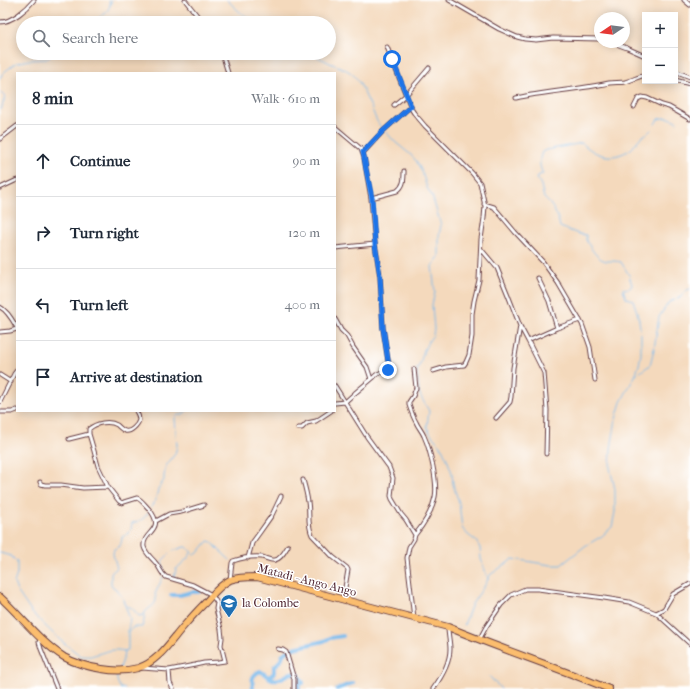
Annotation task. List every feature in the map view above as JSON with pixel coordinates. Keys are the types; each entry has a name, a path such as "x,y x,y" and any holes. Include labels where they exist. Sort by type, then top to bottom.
{"highway":[{"name":"Matadi - Ango Ango","path":"230,580 257,577 448,627 609,689"},
{"path":"0,597 41,638 64,657 76,663 90,667 119,670 138,668 154,659 162,652 212,595 230,580"}],"street":[{"path":"0,22 10,20 28,8 33,0"},
{"path":"185,0 198,16"},
{"path":"449,0 499,29 517,37 536,40 554,38 594,39"},
{"path":"684,0 690,4"},
{"path":"387,47 414,113 480,183 484,204 479,280 472,314 472,336 469,355 464,365 446,367 433,371"},
{"path":"627,48 642,55"},
{"path":"224,60 228,72"},
{"path":"394,105 406,95 429,68"},
{"path":"678,72 690,78"},
{"path":"516,98 560,90 573,90 626,82 642,76"},
{"path":"678,81 690,84"},
{"path":"634,107 637,100 642,97 647,98 669,107 690,119"},
{"path":"363,152 382,132 411,106"},
{"path":"0,140 16,127"},
{"path":"336,127 363,152 372,198 375,244 380,276 383,328 389,367 388,370 376,374 346,402 336,404"},
{"path":"372,198 400,189 404,181 404,171"},
{"path":"0,188 16,180"},
{"path":"484,204 494,207 543,262 558,283 580,320 590,347 595,380"},
{"path":"336,248 375,244"},
{"path":"481,249 497,268 520,326 544,373 547,410 546,454"},
{"path":"538,278 549,301 557,328"},
{"path":"0,307 11,318 16,327"},
{"path":"336,320 341,330 349,339 355,351 367,367 371,379"},
{"path":"528,341 580,320"},
{"path":"496,418 510,402 512,368 520,326"},
{"path":"0,332 16,329"},
{"path":"414,369 416,388 409,405 430,451 435,493 427,519 414,535 414,539 409,547 407,558 414,618"},
{"path":"0,402 16,371"},
{"path":"0,375 11,382"},
{"path":"336,387 367,437 389,467 393,478 392,499 414,535"},
{"path":"0,412 16,410"},
{"path":"136,412 139,420 137,425 132,430 125,431 113,423 99,424 89,429 97,463 108,487 122,503 137,498 140,499 155,517 155,526 145,540 144,545 145,551 158,565 162,574 166,577 193,585 212,595 217,603 216,609 222,633 221,645 225,661 204,663 169,670 138,668"},
{"path":"298,428 302,428 308,422 316,421 330,412"},
{"path":"69,439 89,434"},
{"path":"303,480 308,503 309,525 312,535 348,570 343,600"},
{"path":"40,482 41,484 45,485 61,485 83,488 108,487"},
{"path":"248,558 252,543 272,515 281,496"},
{"path":"156,521 169,514 204,505"},
{"path":"230,580 232,563 236,560 257,557 274,561 280,557 288,546"},
{"path":"656,613 664,609 673,594 690,584"},
{"path":"479,640 486,626 501,605 511,595 525,589 538,589 629,602 656,613 690,644"},
{"path":"433,689 440,679 448,660 450,651 448,627"},
{"path":"41,638 39,644 57,689"},
{"path":"278,649 286,652 294,679 294,689"},
{"path":"169,670 170,683 173,689"}],"waterway":[{"path":"102,16 106,13 110,6 109,0"},
{"path":"110,5 112,0"},
{"path":"227,0 246,16"},
{"path":"0,78 3,73 16,63 29,60"},
{"path":"324,60 345,69 353,75 360,84 376,119 382,128"},
{"path":"0,92 5,97 0,111"},
{"path":"655,124 658,119 664,118 670,118 677,122"},
{"path":"464,625 472,604 490,575 513,559 551,565 561,565 585,546 602,536 612,527 615,512 615,489 610,468 611,449 616,419 621,402 635,376 641,354 641,335 637,312 633,300 626,298 623,289 630,288 632,285 629,275 621,262 603,260 595,253 586,240 586,235 560,227 555,211 544,198 541,185 537,178 539,175 543,174 540,166 540,160 542,152 546,150 582,143 593,152 605,156 618,155 631,149 642,136 651,130"},
{"path":"386,132 417,162 427,188 432,196 441,225 439,236 439,257 432,266 435,292 432,305 434,329 433,335 424,350 417,369 419,392 429,411 427,426 429,432 442,448 452,473 453,484 459,503 462,528 476,541 480,548 481,559 488,579"},
{"path":"636,375 650,365 659,317 669,302 680,298 685,291 690,289"},
{"path":"151,507 156,500 158,489 164,480 166,466 175,454 177,446 175,418 186,412"},
{"path":"124,651 128,650 128,630 130,619 122,597 111,584 111,573 117,568 113,554 114,549 118,547 122,541 122,537 130,532 132,523 141,520 148,513"},
{"path":"164,572 162,561 172,551 187,547 193,554 197,554 208,541 212,542 230,560"},
{"path":"0,553 11,556 17,562 17,574 14,583 17,591 32,613 60,640 81,656 91,656 112,650 124,651 120,668"},
{"path":"174,578 176,569 188,558 191,553"},
{"path":"129,632 133,627 142,627 145,612 155,603 155,594 163,577"},
{"path":"171,595 199,592"},
{"path":"125,605 132,608 139,616 144,615"},
{"path":"269,677 274,673 274,667 281,660 283,654 294,648 343,636"},
{"path":"253,689 253,678 260,671 271,679 280,679 291,673 299,675 303,683 298,684 299,689"},
{"path":"118,673 117,679 121,689"},
{"path":"490,677 501,689"},
{"path":"337,689 353,683"},
{"path":"121,688 125,689"}],"place":[{"name":"la Colombe","path":"229,618"}],"route":[{"path":"388,370 389,367 383,328 380,276 375,244 372,198 363,152 382,132 411,106 392,59"}]}
